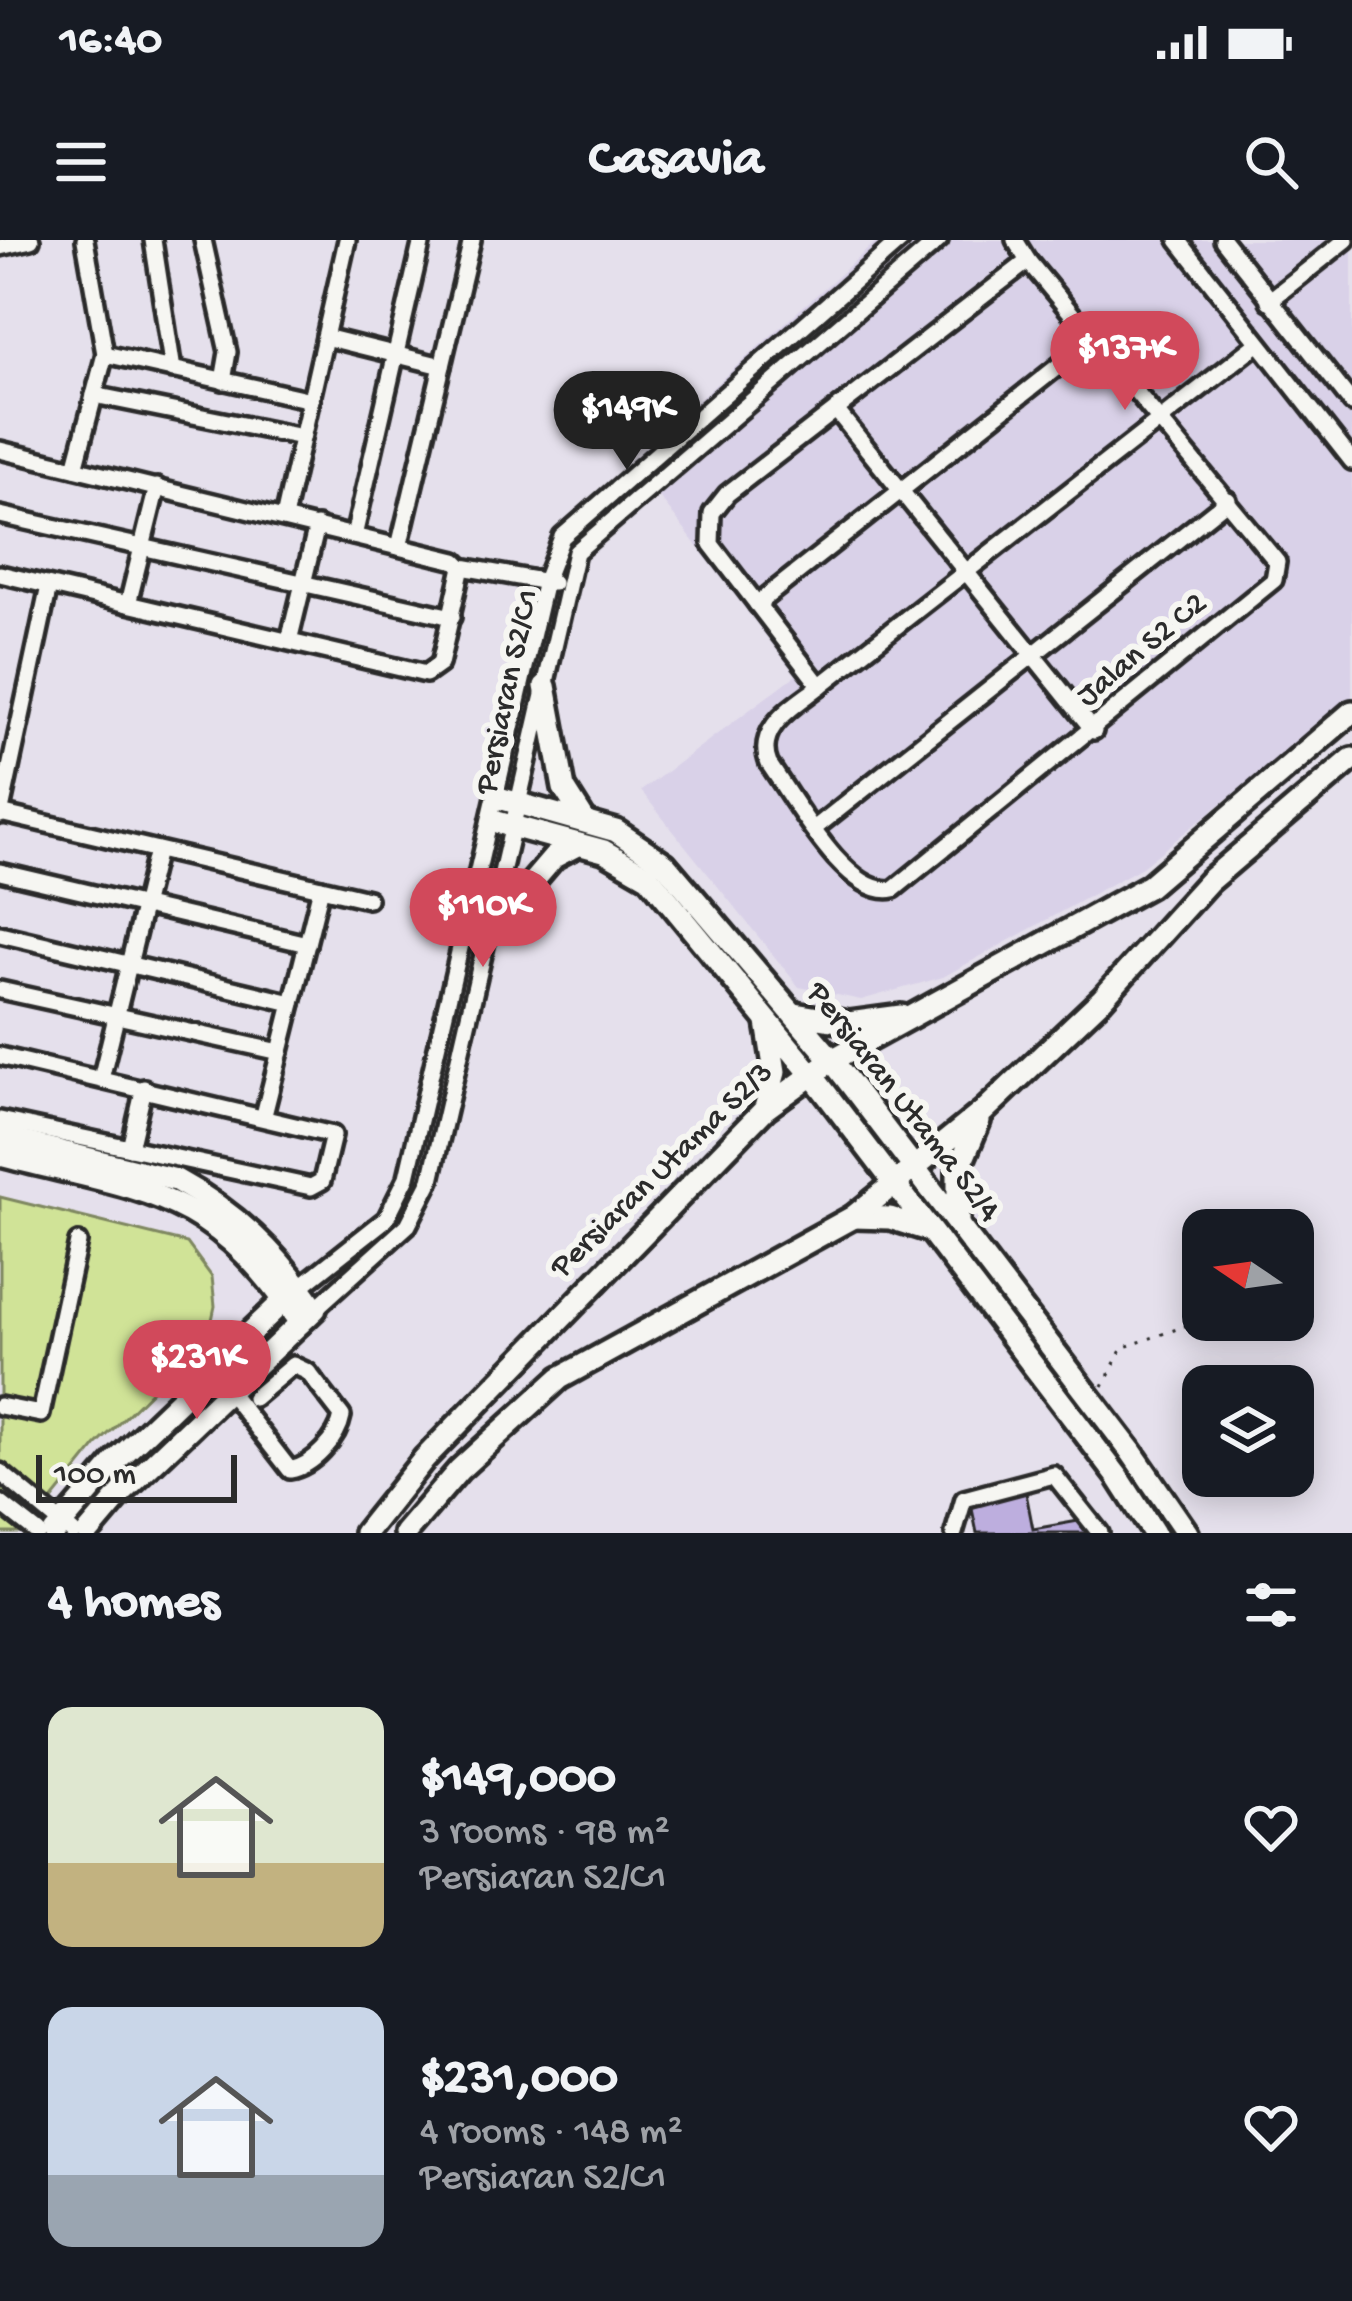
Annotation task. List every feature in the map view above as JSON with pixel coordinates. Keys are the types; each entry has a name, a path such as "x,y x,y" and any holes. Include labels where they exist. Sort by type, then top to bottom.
{"main road":[{"path":"545,686 564,788 583,818"},
{"name":"Persiaran Utama S2/3","path":"365,1533 424,1460 765,1109 832,1060 1148,886 1352,712"},
{"path":"405,1533 459,1470 560,1378 853,1217 915,1168 985,1110 1102,999 1209,881 1352,759"},
{"name":"Persiaran Utama S2/4","path":"509,800 616,831 665,864 832,1060 1187,1533"},
{"name":"Persiaran Utama S2/4","path":"503,824 615,856 649,877 812,1075 1118,1477 1154,1533"},
{"path":"490,932 554,857 579,844"},
{"path":"794,1015 849,1023 912,1014"},
{"path":"765,1016 775,1072 765,1109"},
{"path":"959,1231 958,1171 985,1110"},
{"path":"0,1137 176,1180 248,1227 307,1316"},
{"path":"0,1155 173,1199 234,1240 292,1293"},
{"path":"853,1217 899,1220 928,1230"},
{"path":"63,1530 117,1460 292,1293"},
{"name":"Persiaran S2/C1","path":"88,1533 122,1492 307,1316"}],"street":[{"path":"0,248 29,240"},
{"path":"75,468 105,354 85,240"},
{"path":"153,240 172,370"},
{"path":"203,240 229,352 223,381"},
{"path":"284,518 346,240"},
{"path":"354,536 422,240"},
{"path":"399,547 472,240"},
{"name":"Persiaran S2/C1","path":"509,800 545,581 562,537 901,240"},
{"name":"Persiaran S2/C1","path":"292,1293 379,1226 399,1199 545,686 565,586 585,543 939,240"},
{"name":"Jalan S2 C2","path":"820,686 779,718 765,738 764,752 815,828 866,888 894,889 1274,580 1277,562 1015,240"},
{"path":"1178,240 1256,345 1352,460"},
{"path":"1223,240 1352,404"},
{"path":"1269,301 1346,240"},
{"path":"1028,261 727,494 712,513 711,544 820,686 1256,345"},
{"path":"325,337 442,366"},
{"path":"757,604 1094,338"},
{"path":"105,354 310,400"},
{"path":"94,394 302,437"},
{"path":"836,410 1094,731"},
{"path":"1,456 157,487 456,561 461,568 565,586"},
{"path":"128,604 157,487"},
{"path":"815,828 1228,500"},
{"path":"0,515 452,617"},
{"path":"290,641 317,526"},
{"path":"0,574 426,674 440,664 461,568"},
{"path":"49,586 0,814 368,899"},
{"name":"Persiaran S2/C1","path":"307,1316 399,1235 425,1197 490,932 503,824"},
{"path":"101,1079 157,850"},
{"path":"0,872 307,944"},
{"path":"264,1115 321,888"},
{"path":"0,934 292,1004"},
{"path":"0,990 280,1052"},
{"path":"0,1056 264,1115 333,1136 322,1181 311,1187 0,1120"},
{"path":"130,1148 143,1088"},
{"path":"0,1406 41,1414 78,1242"},
{"path":"228,1390 290,1470 301,1468 339,1432 342,1416 308,1372 293,1365 254,1398"},
{"path":"0,1472 63,1530"},
{"path":"954,1533 964,1499 1054,1475 1100,1532"},
{"path":"0,1503 38,1533"}],"path":[{"path":"1094,1404 1123,1348 1182,1327"}],"shaded area":[{"path":"878,240 1352,240 1352,699 1142,867 943,977 861,1000 799,987 641,791 796,675 631,460"}],"green space":[{"path":"0,1197 187,1243 212,1277 215,1306 209,1334 96,1446 26,1533 0,1533"}],"building":[{"path":"1026,1493 1033,1529 1084,1520 1086,1533 977,1533 971,1504"}]}
